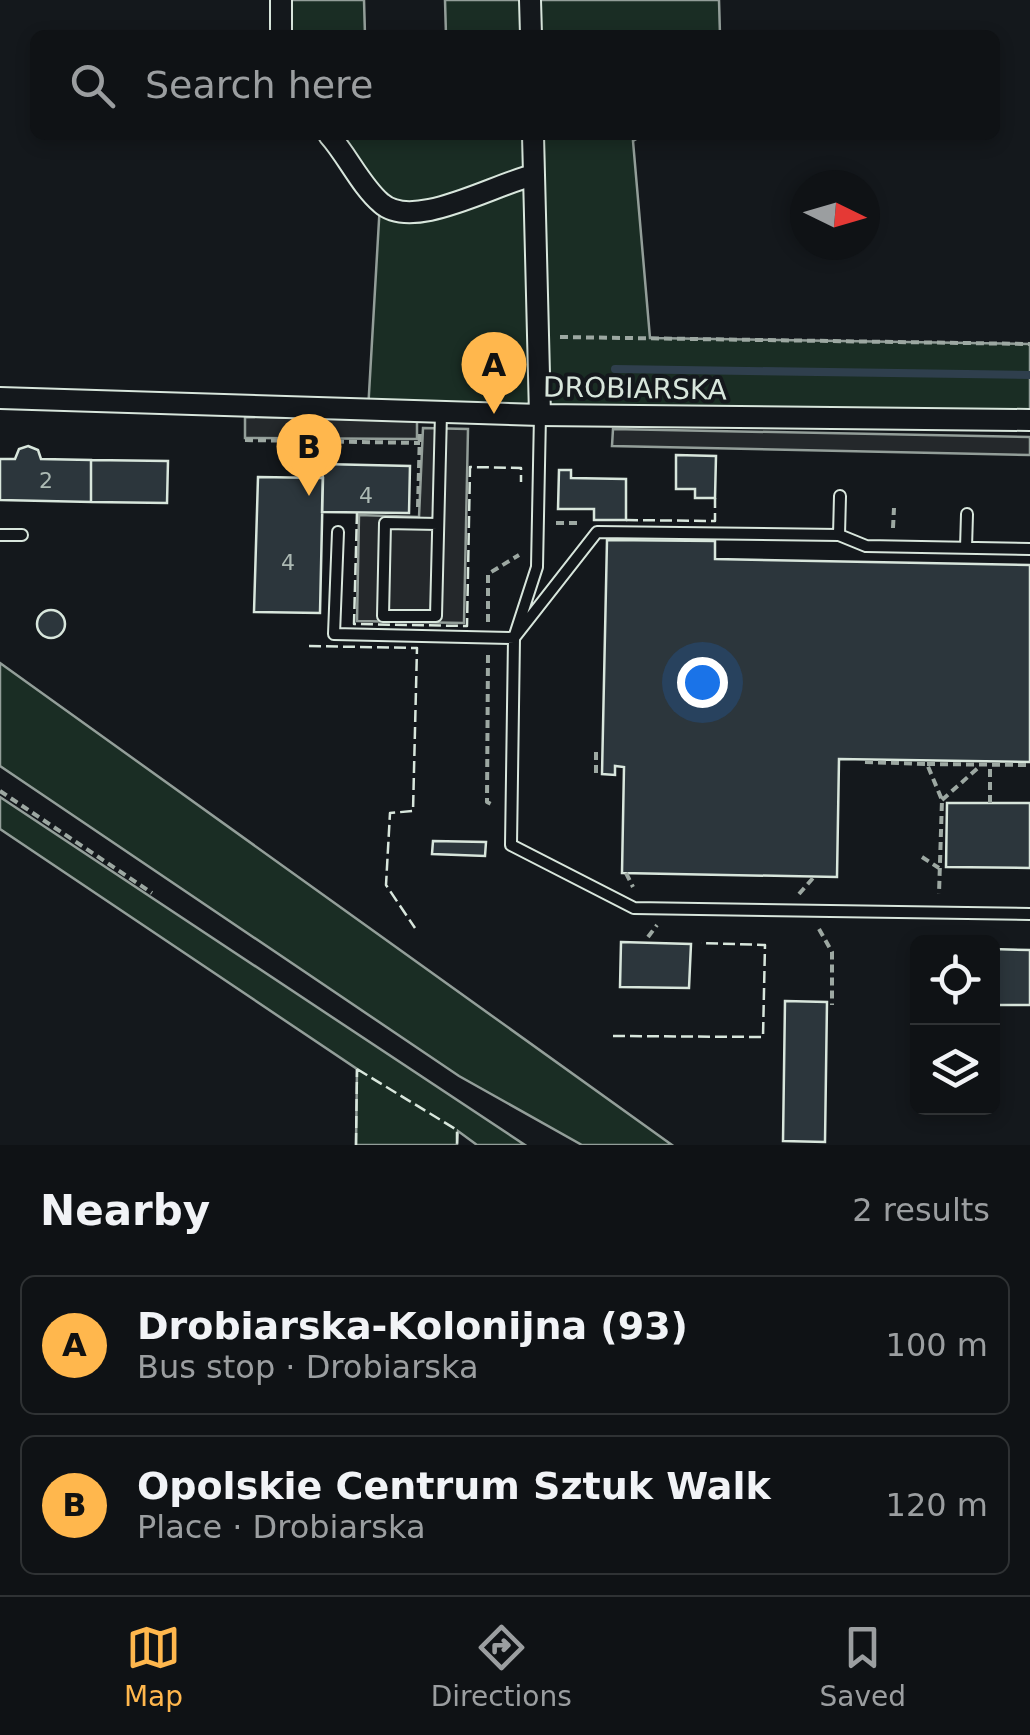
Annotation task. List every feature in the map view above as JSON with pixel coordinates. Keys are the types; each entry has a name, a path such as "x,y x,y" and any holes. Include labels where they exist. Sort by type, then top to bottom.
{"street":[{"path":"281,0 281,30"},
{"path":"530,0 531,30"},
{"path":"333,140 380,203 412,214 430,214 497,184 534,174"},
{"path":"533,140 540,415"},
{"name":"DROBIARSKA","path":"0,398 442,413 1030,420"}],"lane":[{"path":"438,524 385,523 383,616 436,616 442,413"},
{"path":"540,415 537,567 514,638 511,846 634,908 1030,914"},
{"path":"839,535 840,496"},
{"path":"966,548 967,514"},
{"path":"338,532 334,634 514,638"},
{"path":"514,638 597,532 839,535 866,546 1030,549"},
{"path":"0,535 22,536"}],"path":[{"path":"539,336 1030,344"},
{"path":"245,440 420,442"},
{"path":"893,536 894,508"},
{"path":"488,624 488,574 514,561 520,539"},
{"path":"488,655 487,802 496,806"},
{"path":"596,750 596,773"},
{"path":"865,762 1030,765"},
{"path":"927,764 942,800 939,898"},
{"path":"942,800 981,765"},
{"path":"990,765 990,803"},
{"path":"0,792 152,894"},
{"path":"922,857 940,869"},
{"path":"816,927 832,952 832,1005"}],"green space":[{"path":"281,0 364,0 365,30 281,30"},
{"path":"445,0 719,0 720,30 446,30"},
{"path":"333,140 635,140 650,338 1030,344 1030,420 368,411 380,203"},
{"path":"0,663 672,1145 582,1145 459,1076 0,766"},
{"path":"0,797 525,1145 477,1145 458,1131 457,1145 356,1145 357,1069 0,829"}],"shaded area":[{"path":"245,417 417,419 417,439 245,438"},
{"path":"423,428 468,429 464,623 357,621 359,515 419,517"},
{"path":"613,429 1030,437 1030,455 612,446"}],"building":[{"path":"28,446 38,450 41,459 91,460 91,502 0,500 0,459 15,459 19,449"},
{"path":"676,455 716,456 715,498 695,498 695,489 676,489"},
{"path":"91,460 168,461 167,503 91,502"},
{"path":"323,464 410,466 409,513 322,512"},
{"path":"559,470 571,470 571,478 626,479 626,520 594,520 594,509 558,509"},
{"path":"258,477 323,478 320,613 254,612"},
{"path":"607,540 715,541 715,559 1030,565 1030,762 839,759 837,877 622,873 624,767 615,766 615,775 602,774"},
{"path":"51,610 61,614 65,624 61,634 51,638 41,634 37,624 41,614"},
{"path":"947,803 1030,803 1030,868 946,867"},
{"path":"433,841 486,842 485,856 432,854"},
{"path":"621,942 691,944 689,988 620,987"},
{"path":"1000,949 1030,950 1030,1005 1000,1005"},
{"path":"785,1001 827,1002 825,1142 783,1141"}],"waterway":[{"path":"615,369 1030,375"}],"fence":[{"path":"357,512 354,624 467,626 470,467 521,468 521,482"},
{"path":"626,520 715,521 715,498"},
{"path":"309,646 417,648 413,811 390,813 386,885 415,928"},
{"path":"613,1036 763,1037 765,945 701,943"},
{"path":"357,1069 457,1130 457,1145"},
{"path":"356,1145 357,1069"}],"place":[{"name":"Drobiarska-Kolonijna (93)","path":"494,414"},
{"name":"Opolskie Centrum Sztuk Walk","path":"309,496"}]}
